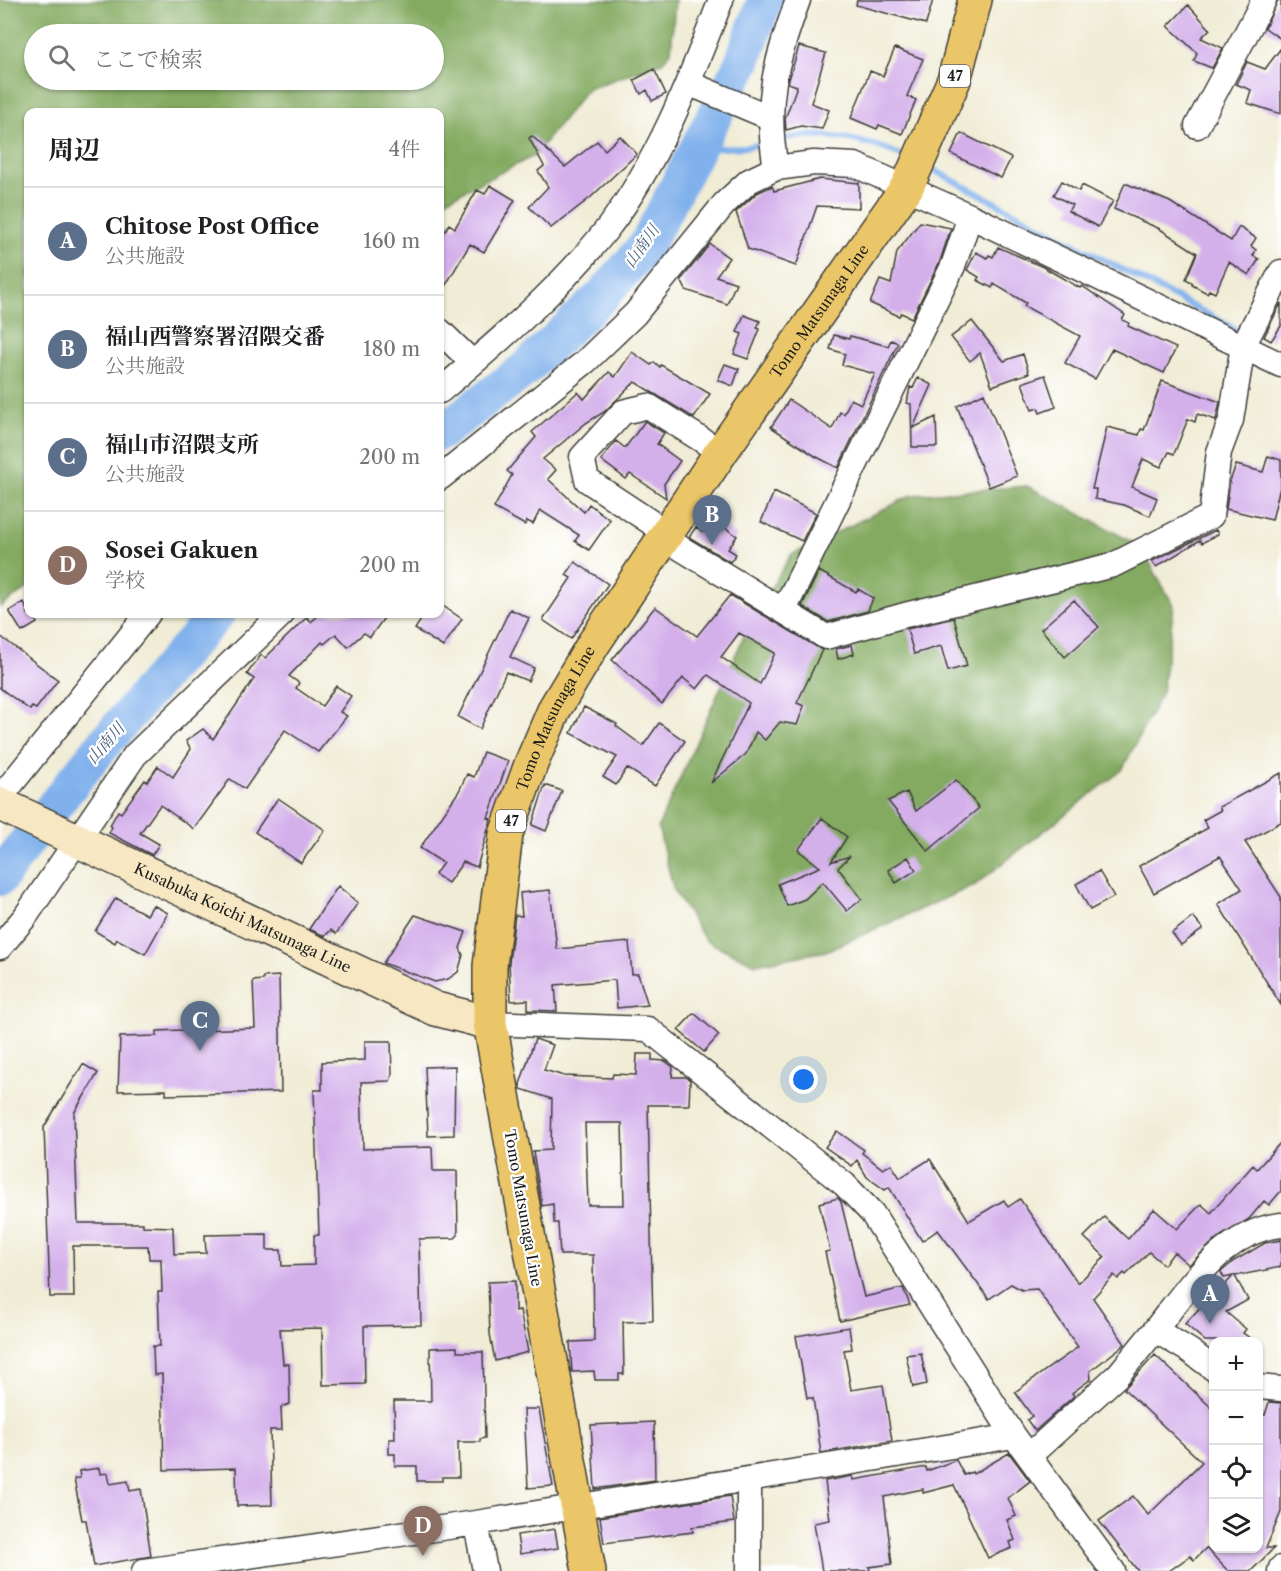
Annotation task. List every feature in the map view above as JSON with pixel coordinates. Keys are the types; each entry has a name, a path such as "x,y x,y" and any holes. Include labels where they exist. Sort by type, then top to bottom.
{"main road":[{"name":"Tomo Matsunaga Line","path":"589,1571 490,1023 490,966 506,834 531,764 555,708 721,452 915,171 954,80 975,0"},
{"name":"Kusabuka Koichi Matsunaga Line","path":"2,802 69,837 436,1009 490,1023"}],"street":[{"path":"444,388 531,312 607,229 695,86 721,0"},
{"path":"444,475 585,362 635,314 725,203 749,181 769,135 777,56 798,0"},
{"path":"1197,126 1264,0"},
{"path":"695,86 814,163 915,171 970,216 1247,339 1281,365"},
{"path":"784,610 953,266 970,216"},
{"path":"721,452 648,406 623,412 582,457 587,480 652,523 664,538 826,638 905,615 1113,566 1211,516 1219,452 1231,420 1247,339 1281,272"},
{"path":"444,335 473,363"},
{"path":"2,802 145,618"},
{"path":"0,947 25,917 69,837 135,755 278,618"},
{"path":"490,1023 648,1029 844,1184 872,1213 1014,1436 1113,1571"},
{"path":"1030,1455 1118,1376 1223,1250 1250,1233 1281,1225"},
{"path":"1155,1330 1209,1365"},
{"path":"1263,1387 1281,1389"},
{"path":"144,1571 476,1523 1014,1436"},
{"path":"749,1479 749,1571"},
{"path":"476,1523 485,1571"}],"green space":[{"path":"0,0 675,0 671,52 661,63 587,89 534,156 444,201 444,108 24,108 24,591 0,607"},
{"path":"1027,486 1140,546 1174,606 1162,692 1122,770 975,885 826,951 756,964 706,941 674,891 658,827 752,618 791,555 912,495"}],"building":[{"path":"857,0 933,0 926,24 856,5"},
{"path":"1278,0 1281,0 1281,39 1265,28"},
{"path":"1188,5 1210,29 1201,38 1223,48 1212,68 1194,61 1197,53 1168,26"},
{"path":"799,46 826,53 811,103 829,110 822,129 801,126 786,130 785,119 797,86 788,83"},
{"path":"895,48 923,59 907,96 916,100 902,134 879,125 877,129 851,118 870,71 883,76"},
{"path":"1281,48 1281,114 1247,103 1251,90 1236,84 1247,62 1265,69"},
{"path":"654,69 666,94 652,101 647,90 641,94 634,80"},
{"path":"961,133 1011,158 1001,178 951,154"},
{"path":"532,136 565,167 597,141 605,150 620,136 637,154 590,198 551,228 529,207 548,187 538,171 544,166 529,138"},
{"path":"820,179 859,183 859,208 817,206 796,266 748,249 736,212 757,193 772,186 774,191"},
{"path":"1062,181 1079,191 1082,185 1113,201 1098,227 1068,211 1072,205 1054,195"},
{"path":"1125,183 1170,202 1231,241 1239,227 1256,238 1251,246 1256,250 1253,256 1259,259 1249,275 1229,262 1215,293 1209,290 1207,293 1192,285 1193,283 1186,279 1197,253 1160,229 1114,209"},
{"path":"490,185 515,200 484,252 470,244 444,288 444,232 449,224 455,228 477,190 485,194"},
{"path":"920,222 951,228 940,261 912,318 901,313 899,316 870,303 880,280 891,284 897,252"},
{"path":"710,244 729,258 716,276 736,283 727,304 686,290 681,280"},
{"path":"998,247 1043,267 1080,288 1082,286 1125,315 1122,320 1129,323 1128,326 1176,348 1164,373 1112,349 1095,379 1065,363 1080,336 1024,306 1026,303 994,284 992,288 977,280 979,277 967,270 976,252 987,258 989,255 993,257"},
{"path":"1281,303 1281,326 1271,341 1264,337"},
{"path":"744,315 760,321 757,328 760,329 748,359 734,354 742,334 737,332"},
{"path":"972,321 1004,361 1023,354 1029,373 992,386 980,353 970,361 951,337"},
{"path":"834,335 849,339 850,336 888,346 891,340 898,343 838,468 771,427 789,400 832,429 840,412 844,414 851,399 861,404 875,374 842,365 845,354 830,349"},
{"path":"632,352 651,365 654,362 660,367 661,365 710,394 694,418 635,382 604,412 586,423 543,459 556,470 548,479 584,512 589,504 610,520 589,550 575,541 579,535 540,510 533,524 527,521 525,525 494,508 512,475 507,471 536,437 532,432 578,392 584,399 609,372 615,377"},
{"path":"725,364 739,369 733,386 718,380"},
{"path":"1045,375 1056,407 1040,413 1038,408 1032,410 1022,383"},
{"path":"918,378 932,385 913,428 936,417 937,447 912,447 911,404 907,403 910,387 913,388"},
{"path":"1162,381 1220,402 1216,420 1197,414 1195,422 1188,419 1174,454 1169,452 1161,467 1143,459 1132,487 1157,498 1150,516 1124,505 1095,499 1096,489 1092,489 1107,427 1139,435 1141,429 1144,430"},
{"path":"984,393 1017,476 989,487 957,406"},
{"path":"645,421 664,433 657,444 680,461 664,484 666,498 630,474 626,479 601,460 616,441 625,448"},
{"path":"1268,456 1281,460 1281,483 1272,520 1226,509 1230,481 1236,465 1263,472"},
{"path":"774,492 816,513 802,541 761,522"},
{"path":"712,519 737,536 728,549 736,554 730,562 689,537 696,527 703,532"},
{"path":"1216,530 1218,534 1202,543 1200,540 1156,567 1152,561"},
{"path":"575,562 608,584 571,639 543,620 571,578 566,575"},
{"path":"819,571 856,592 858,589 873,598 868,611 828,622 802,606"},
{"path":"730,595 822,650 797,703 804,706 797,725 780,722 765,740 756,732 746,754 711,783 749,703 708,675 697,689 683,678 662,704 612,660 655,607 697,636","holes":["739,633 775,653 760,684 721,657"]},
{"path":"1074,600 1099,627 1065,657 1041,629"},
{"path":"24,602 24,618 34,618 37,623 22,632 9,611"},
{"path":"444,607 462,619 443,647 415,629 422,618 444,618"},
{"path":"510,609 529,618 510,657 534,668 528,681 506,672 480,729 458,717"},
{"path":"306,618 311,622 316,618 384,618 370,637 364,633 348,647 336,634 324,644 322,642 289,676 299,683 296,688 322,706 336,686 351,696 340,712 347,716 318,752 285,730 245,789 230,779 194,829 160,805 140,833 159,844 152,855 109,833 112,827 110,825 118,811 121,813 158,766 173,777 191,749 186,741 203,729 213,739 254,679 247,674 261,655 265,658"},
{"path":"954,618 967,666 948,671 941,646 914,654 907,629"},
{"path":"0,636 58,680 36,709 32,707 30,710 0,688"},
{"path":"852,645 854,654 838,659 836,649"},
{"path":"584,707 617,724 616,726 643,746 659,723 685,741 655,786 627,768 616,785 603,777 617,757 571,733"},
{"path":"483,752 508,761 488,818 491,819 477,867 463,862 448,883 435,874 443,863 420,848 459,791 467,774 474,777"},
{"path":"1281,773 1281,822 1245,842 1281,897 1281,1005 1218,904 1242,889 1220,856 1154,893 1139,866 1208,828 1203,820 1221,810 1219,807"},
{"path":"956,780 979,808 928,851 888,801 907,792 916,811"},
{"path":"545,785 562,791 546,831 532,825"},
{"path":"278,798 325,830 301,863 255,832"},
{"path":"822,818 847,837 831,862 850,856 838,868 862,899 847,911 823,882 805,899 787,906 778,884 820,867 798,850"},
{"path":"908,857 916,870 896,883 888,870"},
{"path":"1099,871 1114,897 1090,910 1076,884"},
{"path":"338,886 358,903 336,934 331,930 325,936 309,929"},
{"path":"550,890 557,949 629,942 632,974 638,974 648,1005 617,1008 615,980 555,985 557,1011 528,1010 528,1000 511,1001 509,963 515,915 522,916 520,893"},
{"path":"116,898 147,915 153,905 168,913 145,954 117,939 115,943 95,931"},
{"path":"415,915 466,932 460,948 463,955 458,972 448,979 435,982 383,963"},
{"path":"1193,917 1203,929 1181,945 1172,933"},
{"path":"279,976 281,1092 166,1095 166,1090 118,1091 120,1037 157,1036 157,1031 183,1030 183,1019 199,1019 199,1030 255,1028 253,981 263,980 263,977"},
{"path":"694,1013 719,1035 704,1052 678,1030"},
{"path":"535,1039 553,1045 544,1070 564,1076 612,1078 613,1074 636,1075 637,1054 652,1054 652,1060 665,1061 673,1067 672,1077 686,1077 690,1080 689,1105 648,1105 653,1321 623,1322 624,1374 619,1374 619,1380 595,1380 594,1371 572,1372 570,1342 594,1341 593,1255 560,1255 558,1223 554,1223 553,1204 542,1206 533,1151 551,1150 552,1099 521,1089 520,1084","holes":["585,1123 622,1123 624,1205 588,1205"]},
{"path":"365,1041 391,1041 392,1075 390,1081 361,1082 363,1149 432,1147 433,1171 457,1171 458,1235 455,1238 419,1239 421,1325 364,1326 365,1384 323,1385 322,1328 280,1329 283,1364 289,1364 290,1404 281,1407 282,1430 270,1430 272,1505 237,1506 236,1468 164,1470 162,1374 154,1375 153,1346 160,1346 158,1292 162,1292 161,1259 149,1259 148,1246 73,1246 74,1297 50,1297 44,1127 83,1064 98,1073 74,1113 78,1223 143,1223 143,1226 173,1227 174,1254 206,1253 205,1235 267,1234 267,1250 281,1250 282,1266 314,1265 314,1235 319,1235 314,1090 322,1090 322,1062 365,1060"},
{"path":"455,1066 454,1135 428,1136 425,1067"},
{"path":"837,1131 864,1150 862,1153 883,1169 891,1164 900,1178 930,1159 969,1221 1004,1200 1008,1207 1020,1199 1078,1283 1105,1257 1084,1237 1104,1217 1128,1239 1154,1209 1177,1229 1201,1204 1211,1213 1253,1165 1257,1169 1281,1142 1281,1191 1269,1205 1264,1201 1249,1219 1216,1239 1189,1265 1174,1252 1164,1265 1149,1252 1126,1275 1124,1273 1118,1279 1114,1275 1093,1298 1125,1344 1090,1371 1091,1379 1072,1393 1074,1396 1035,1431 1027,1420 1032,1416 1015,1392 1078,1347 1037,1289 1022,1290 1011,1284 989,1299 938,1230 922,1241 889,1187 885,1190 867,1177 857,1160 852,1166 825,1147"},
{"path":"838,1198 841,1202 864,1297 903,1288 910,1305 840,1321 825,1252 830,1251 819,1203"},
{"path":"1281,1240 1281,1267 1235,1276 1248,1300 1226,1312 1246,1329 1243,1333 1248,1337 1209,1337 1209,1341 1205,1341 1185,1324 1205,1302 1208,1304 1233,1276 1224,1278 1221,1272 1234,1261 1265,1243"},
{"path":"515,1281 515,1311 520,1310 528,1352 495,1361 490,1334 488,1282"},
{"path":"849,1327 852,1349 844,1350 851,1390 883,1385 892,1441 821,1453 813,1398 807,1398 796,1336"},
{"path":"457,1347 457,1352 483,1352 485,1438 480,1439 480,1442 458,1442 459,1477 442,1477 442,1481 417,1481 417,1466 395,1466 395,1454 389,1454 389,1439 395,1439 394,1401 431,1401 430,1348"},
{"path":"921,1353 927,1384 913,1387 906,1355"},
{"path":"1155,1355 1209,1405 1209,1551 1206,1548 1194,1560 1190,1556 1169,1571 1138,1571 1099,1521 1133,1496 1148,1515 1202,1462 1124,1389"},
{"path":"1269,1402 1281,1403 1281,1512 1266,1548 1274,1548 1251,1571 1228,1571 1211,1553 1263,1553 1263,1414 1265,1415"},
{"path":"524,1409 539,1409 553,1486 528,1488"},
{"path":"654,1422 655,1480 595,1489 591,1425"},
{"path":"1009,1453 1030,1481 1008,1498 1016,1516 1007,1520 1015,1540 1010,1542 1012,1548 988,1558 954,1485 923,1493 923,1489 884,1497 892,1564 869,1567 870,1571 822,1571 814,1523 830,1520 825,1481 853,1476 854,1480 926,1467 927,1471 956,1460 964,1475 972,1472 973,1474"},
{"path":"99,1468 100,1474 108,1473 110,1484 128,1481 130,1491 141,1489 151,1556 94,1566 86,1520 82,1520 74,1479 80,1478 79,1471"},
{"path":"730,1496 734,1522 692,1527 693,1532 604,1543 600,1517"},
{"path":"555,1529 558,1548 520,1554 517,1535"}],"waterway":[{"name":"山南川","path":"444,430 524,370 604,294 647,244 742,63 765,0"},
{"path":"779,140 812,136 845,138 877,146 908,158"},
{"path":"697,149 747,147 766,143"},
{"path":"926,166 1243,333"},
{"name":"山南川","path":"0,878 51,809 105,743 213,618"}],"place":[{"name":"福山西警察署沼隈交番","path":"712,545"},
{"name":"福山市沼隈支所","path":"200,1051"},
{"name":"Chitose Post Office","path":"1210,1324"},
{"name":"Sosei Gakuen","path":"423,1556"}]}
